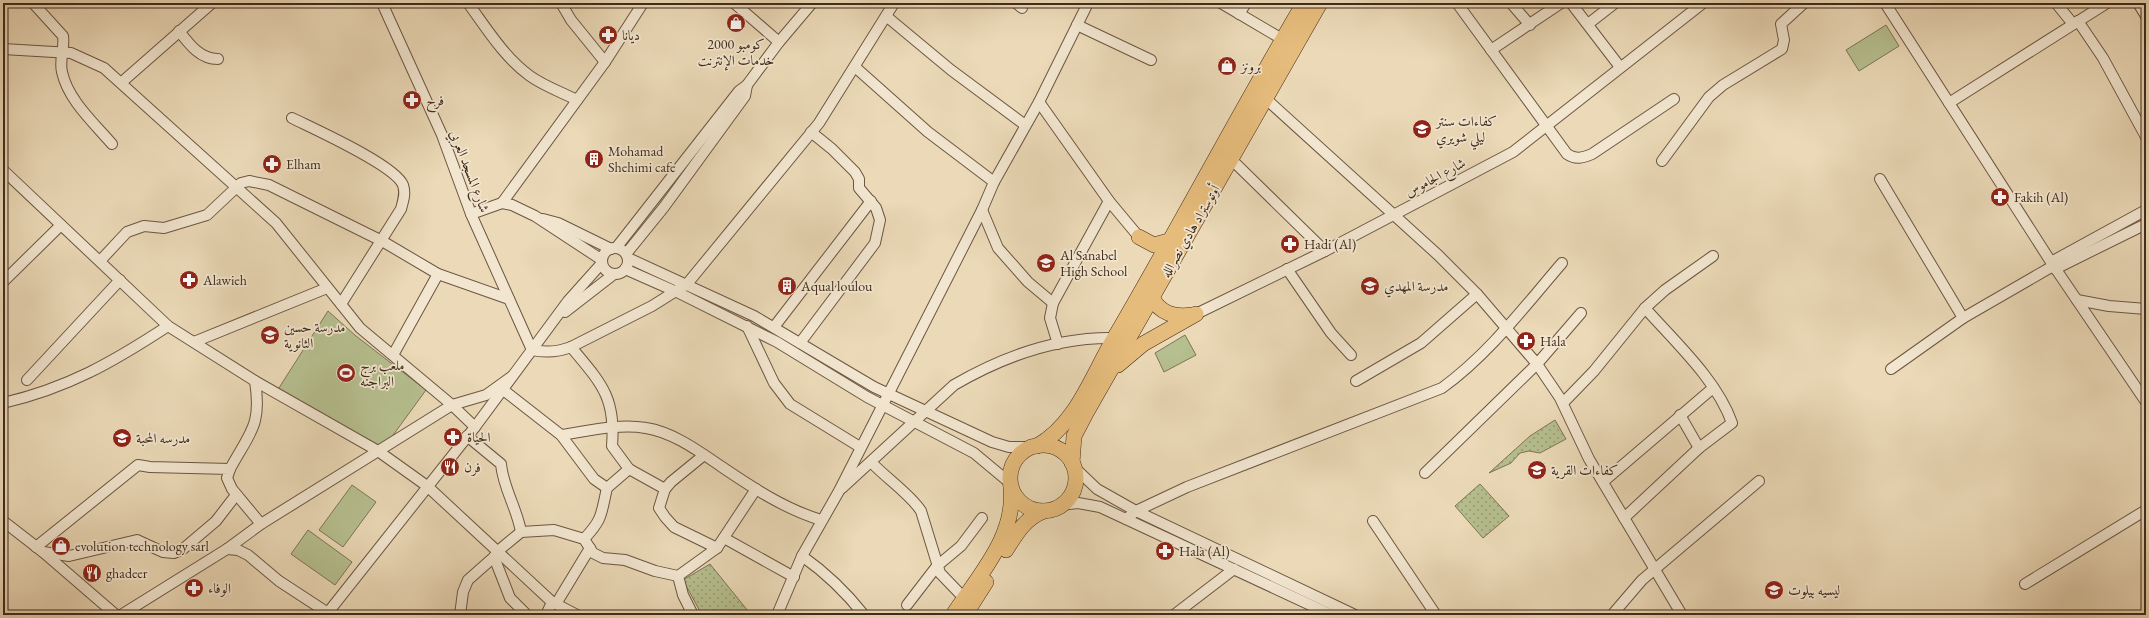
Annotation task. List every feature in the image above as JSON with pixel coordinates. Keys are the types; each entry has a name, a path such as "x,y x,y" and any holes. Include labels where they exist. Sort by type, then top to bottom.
{"highway":[{"name":"أوتوستراد هادي نصرالله","path":"953,615 987,564 1007,529 1012,510 1010,472 1014,461 1022,453 1054,434 1066,420 1172,240 1282,39 1304,3"},
{"name":"أوتوستراد هادي نصرالله","path":"965,615 1018,531 1032,517 1044,511 1054,509 1068,500 1074,490 1076,479 1073,442 1077,429 1105,377 1320,3"},
{"path":"1139,237 1154,244 1172,240"},
{"path":"1139,237 1156,268"},
{"path":"1152,297 1158,307 1168,314 1183,316 1196,314"},
{"path":"1105,377 1143,344 1196,314"},
{"path":"1034,446 1048,445 1058,449 1066,455 1074,466"},
{"path":"1011,485 1016,498 1026,506 1044,511"}],"street":[{"path":"34,3 62,36 62,52 60,59 62,72 69,90 112,144"},
{"path":"122,82 212,3"},
{"name":"شارع المسجد العربي","path":"382,3 442,135 471,214 532,350"},
{"path":"468,3 506,54 518,66 545,84 577,100"},
{"path":"561,3 571,20 605,62"},
{"path":"502,203 605,62 643,3"},
{"path":"734,3 779,42"},
{"path":"227,549 238,550 248,555 279,581 328,614 427,486 475,427 568,302 602,261 604,253 613,248 724,109 739,91 747,85 779,42 812,3"},
{"path":"532,350 552,352 571,347 677,292 687,284 812,132 855,67 894,3"},
{"path":"777,615 802,556 821,520 839,491 860,447 982,210 994,182 1039,102 1088,3"},
{"path":"1221,3 1282,39"},
{"path":"1239,14 1246,3"},
{"path":"1457,3 1567,154 1574,158 1582,158 1592,154 1674,99"},
{"path":"1511,3 1530,24"},
{"path":"1491,50 1561,3"},
{"path":"1571,3 1620,67"},
{"path":"1588,24 1615,3"},
{"name":"شارع الجاموس","path":"1196,314 1325,251 1513,152 1620,67 1704,3"},
{"path":"1662,161 1710,97 1723,85 1782,49 1784,40 1781,24 1804,3"},
{"path":"1885,3 2053,266 2146,402"},
{"path":"2056,3 2076,22 2103,58 2146,137"},
{"path":"1949,103 2107,3"},
{"path":"2138,3 2146,16"},
{"path":"886,16 951,70 1025,125"},
{"path":"1076,25 1151,60"},
{"path":"179,31 199,53 210,59 218,59"},
{"path":"3,49 71,52 94,62 122,82 143,104 236,185 276,223 360,328 452,405 475,427"},
{"path":"855,67 922,127 994,182"},
{"path":"552,325 572,306 614,274 620,273 625,269 627,256 745,96 747,85"},
{"path":"1265,98 1394,215 1477,294 1537,364 1563,403 1589,459 1682,615"},
{"path":"1039,102 1109,201 1139,237"},
{"path":"292,118 381,164 401,181 405,197 401,209 341,304"},
{"path":"800,343 875,243 880,220 876,208 859,188 859,179 855,172 832,148 812,132"},
{"path":"1231,159 1325,251"},
{"path":"3,170 168,326 255,381 378,452 427,486 496,554 554,603 577,615"},
{"path":"1880,179 1963,318"},
{"path":"100,261 127,232 144,226 164,228 207,214 236,185 249,181 269,186 382,241 438,274 509,299"},
{"path":"774,327 871,201"},
{"path":"1058,344 1050,318 1053,303 1109,201"},
{"path":"471,214 502,203 518,207 535,216 602,261 605,269 614,274"},
{"path":"982,210 998,248 1028,282 1053,303"},
{"path":"1891,369 1963,318 2146,210"},
{"path":"535,216 558,223 613,248 774,327 858,378 888,394 926,410 992,442 1010,447 1034,446"},
{"path":"2053,266 2146,224"},
{"path":"3,282 61,225"},
{"path":"1563,403 1594,371 1645,308 1665,290 1713,256"},
{"path":"1126,519 1136,511 1230,470 1381,413 1442,388 1471,363 1506,327 1562,263"},
{"path":"625,269 677,292 788,348 882,405 974,453 1011,485"},
{"path":"1287,269 1331,333 1351,355"},
{"path":"393,355 438,274"},
{"path":"27,380 120,280"},
{"path":"194,342 327,288"},
{"path":"1356,381 1421,343 1477,294"},
{"path":"2077,300 2109,306 2146,309"},
{"path":"1624,518 1699,448 1732,424 1713,388 1686,352 1645,308"},
{"path":"1425,473 1537,364 1581,313"},
{"path":"3,402 76,380 100,368 168,326"},
{"path":"746,326 774,383 790,404 860,447"},
{"path":"839,491 954,385 1019,355 1058,344 1090,339 1114,338"},
{"path":"571,347 591,371 609,398 614,428 612,446 629,469 665,489"},
{"path":"121,615 227,549 261,524 452,405 486,395 511,377"},
{"path":"255,381 258,410 255,425 230,469 227,478 236,495 261,524"},
{"path":"1603,482 1713,388"},
{"path":"502,389 561,435 594,479 606,488"},
{"path":"1680,416 1699,448"},
{"path":"561,435 614,428 645,427 704,455 756,489 805,515 821,520"},
{"path":"467,436 501,464 502,478 519,520 521,532"},
{"path":"704,455 671,482 665,489 659,506 668,521 691,536 717,548"},
{"path":"871,462 893,484 917,503 922,511 937,566 947,582 964,598"},
{"path":"40,550 138,465 150,467 230,469"},
{"path":"1074,466 1097,488 1136,511 1355,615"},
{"path":"546,615 602,516 606,488 629,469"},
{"path":"1612,615 1634,588 1759,481"},
{"path":"460,615 463,592 468,580 521,532 554,530 587,544 593,553 603,558 625,560 654,571 678,576 717,548 756,489"},
{"path":"40,550 69,556 137,540 163,552 174,553 183,549 216,521 236,495"},
{"path":"1061,505 1078,503 1092,505 1126,519 1161,537 1234,568 1332,615"},
{"path":"2025,584 2146,510"},
{"path":"907,605 937,566 961,546 982,518"},
{"path":"1373,521 1436,615"},
{"path":"5,525 40,550 116,615"},
{"path":"724,538 794,577"},
{"path":"496,554 510,598 527,615"},
{"path":"802,556 827,574 848,594 864,615"},
{"path":"1174,615 1234,568"},
{"path":"678,576 683,595 693,615"}],"green space":[{"path":"1886,25 1899,46 1859,71 1846,50"},
{"name":"ملعب برج البراجنه","path":"328,311 356,336 426,390 383,449 277,391"},
{"path":"1185,335 1196,355 1164,372 1155,353"},
{"path":"1555,420 1566,439 1540,453 1529,451 1520,453 1511,463 1489,473 1530,436"},
{"path":"1480,484 1509,516 1483,538 1455,506"},
{"path":"352,485 376,502 343,547 319,530"},
{"path":"308,530 352,562 335,585 291,554"},
{"path":"710,564 748,611 743,615 702,615 683,580"}],"place":[{"name":"كومبو 2000 خدمات الإنترنت","path":"736,23"},
{"name":"ديانا","path":"608,35"},
{"name":"برونز","path":"1227,66"},
{"name":"فرح","path":"412,100"},
{"name":"كفاءات سنتر ليلي شويري","path":"1422,129"},
{"name":"Mohamad Shehimi cafe","path":"594,159"},
{"name":"Elham","path":"272,164"},
{"name":"Fakih (Al)","path":"2000,197"},
{"name":"Hadi (Al)","path":"1290,244"},
{"name":"Al Sanabel High School","path":"1046,263"},
{"name":"Alawieh","path":"189,280"},
{"name":"Aqual loulou","path":"787,286"},
{"name":"مدرسة المهدي","path":"1370,286"},
{"name":"مدرسة حسين الثانوية","path":"270,335"},
{"name":"Hala","path":"1526,341"},
{"name":"ملعب برج البراجنه","path":"346,373"},
{"name":"الحياة","path":"453,437"},
{"name":"مدرسه المحبة","path":"122,438"},
{"name":"فرن","path":"450,467"},
{"name":"كفاءات القرية","path":"1537,470"},
{"name":"evolution technology sarl","path":"61,546"},
{"name":"Hala (Al)","path":"1165,551"},
{"name":"ghadeer","path":"92,573"},
{"name":"الوفاء","path":"194,588"},
{"name":"ليسيه بيلوت","path":"1774,590"}]}
